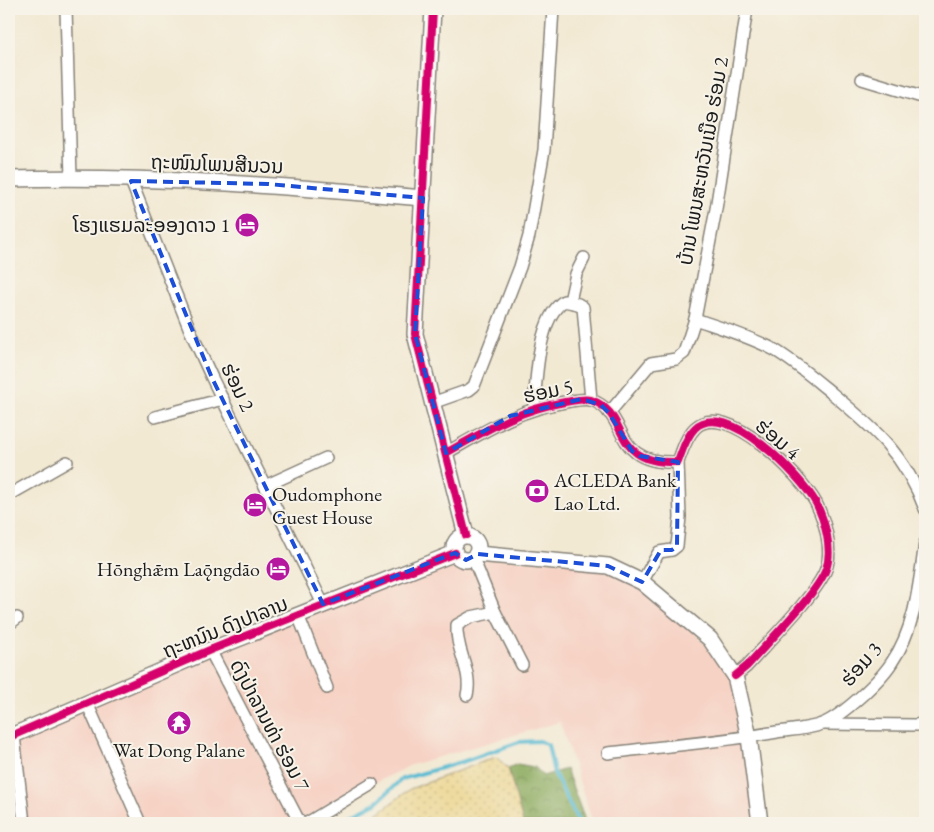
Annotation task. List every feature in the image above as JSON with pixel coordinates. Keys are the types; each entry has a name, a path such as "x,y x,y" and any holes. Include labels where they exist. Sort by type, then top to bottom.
{"street":[{"path":"66,9 71,178"},
{"path":"433,9 415,334 466,535"},
{"path":"432,403 469,390 474,386 520,267 529,236 544,150 553,9"},
{"name":"ບ້ານ ໂພນສະຫວັນເນືອ ຮ່ອມ 2","path":"609,413 651,364 676,359 684,353 695,319 716,209 747,9"},
{"path":"862,79 925,98"},
{"name":"ຖະໜົນໂພນສີນວນ","path":"9,179 71,178 268,184 423,198"},
{"name":"ຮ່ອມ 2","path":"131,180 190,330 323,604"},
{"path":"570,301 576,274 584,258"},
{"path":"534,408 537,365 545,331 558,305 570,301 578,304 584,311 591,400"},
{"path":"695,319 742,335 775,350 809,374 859,415 896,452 925,509"},
{"path":"155,417 223,399"},
{"name":"ຮ່ອມ 5","path":"446,453 510,416 534,408 582,399 591,400 609,413 632,451 654,461 678,462"},
{"name":"ຮ່ອມ 4","path":"678,462 695,428 707,422 735,427 744,431 793,473 816,503 822,519 828,546 828,560 820,581 747,666 735,676"},
{"path":"265,486 326,458"},
{"path":"9,495 67,462"},
{"path":"642,582 659,552 672,550 677,546 680,516 678,462"},
{"path":"522,665 495,612 475,556 478,543 473,537 466,535 460,537 455,543 456,553 463,559 475,556 608,566 642,582 710,639 735,676 749,737 760,823"},
{"name":"ຮ່ອມ 3","path":"608,753 749,737 822,724 858,699 874,685 893,662 904,639 916,605 925,543"},
{"name":"ຖະຫນົນ ດົງປາລານ","path":"12,736 210,650 456,553"},
{"path":"467,695 469,673 459,648 457,625 471,617 495,612"},
{"path":"298,615 328,688"},
{"name":"ດົງປ່າລານທ່າ ຮ່ອມ 7","path":"210,650 298,820"},
{"path":"87,703 140,823"},
{"path":"822,724 917,725 925,722"},
{"path":"12,736 24,823"},
{"path":"307,823 372,784"}],"highlighted area":[{"path":"131,181 268,184 423,198 415,334 446,453 510,416 582,399 601,405 609,413 632,451 640,456 678,462 677,546 672,550 661,550 642,582 608,566 478,554 466,560 455,553 323,604 212,378"}],"shaded area":[{"path":"471,558 583,563 652,588 735,676 760,823 593,823 560,722 411,765 294,823 9,823 9,733 395,576"}],"green space":[{"path":"517,764 535,767 543,776 566,769 586,823 523,823 508,768"}],"sand":[{"path":"496,757 508,768 523,823 365,823 410,789"}],"waterway":[{"path":"336,823 376,803 402,779 462,762 519,742 540,741 548,745 554,773 579,823"}],"cycle path":[{"path":"433,9 415,334 466,535"},
{"path":"446,453 489,429 532,410 585,399 604,407 612,416 631,447 641,456 656,461 678,462 685,444 695,428 709,422 725,423 762,444 796,476 816,503 827,536 829,553 826,569 813,591 747,666 735,676"},
{"path":"9,737 210,650 455,553"}],"place":[{"name":"ໂຮງແຮມລະອອງດາວ 1","path":"247,225"},
{"name":"ACLEDA Bank Lao Ltd.","path":"537,491"},
{"name":"Oudomphone Guest House","path":"255,505"},
{"name":"Hōnghǣm Laǭngdāo","path":"278,569"},
{"name":"Wat Dong Palane","path":"179,723"}]}
